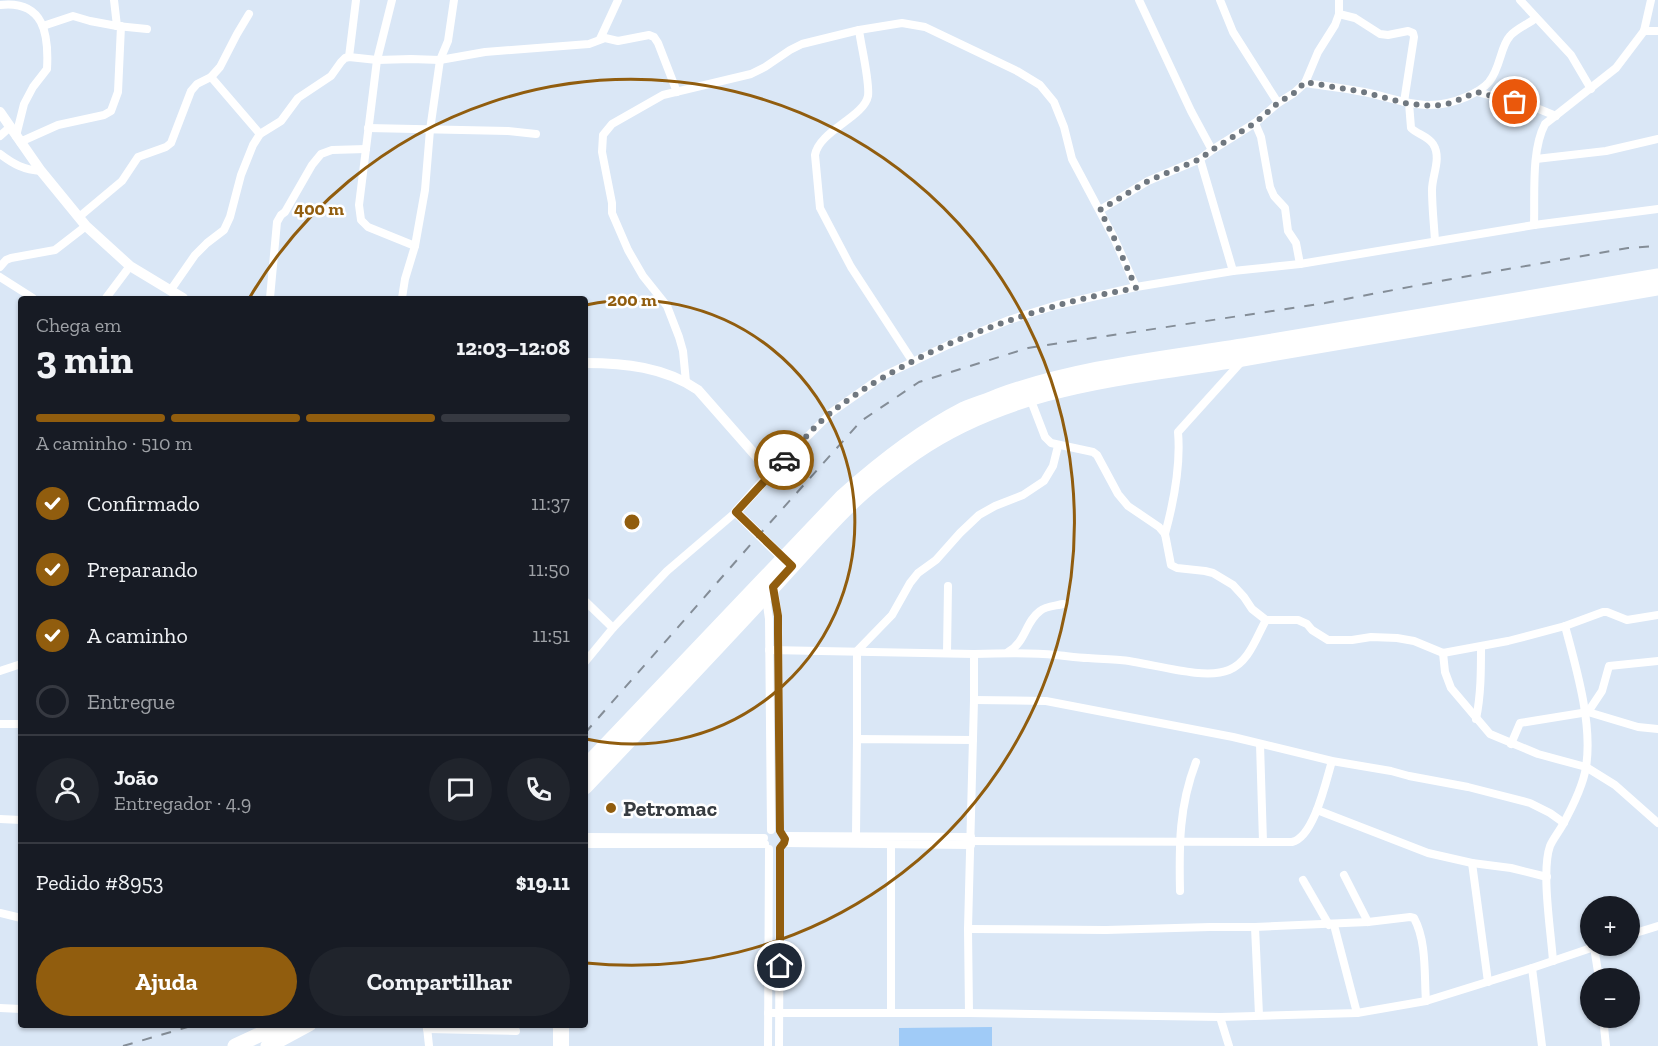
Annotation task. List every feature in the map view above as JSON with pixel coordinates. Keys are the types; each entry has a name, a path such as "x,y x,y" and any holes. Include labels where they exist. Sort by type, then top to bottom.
{"highway":[{"path":"588,764 788,562 843,496 882,462 932,427 966,408 1052,379 1098,368 1658,276"},
{"path":"588,784 769,592 788,562 819,536 858,496 917,451 946,433 989,412 1030,398 1096,381 1658,288"},
{"path":"235,1046 274,1028"},
{"path":"268,1046 302,1028"}],"street":[{"path":"0,135 15,135 95,117 111,111 117,92 119,26 114,0"},
{"path":"349,57 356,0"},
{"path":"392,0 377,60 359,206 361,220 368,227 415,246"},
{"path":"402,296 415,246 425,190 430,130 440,60 448,41 454,0"},
{"path":"600,39 618,0"},
{"path":"1139,0 1191,111 1212,150"},
{"path":"1220,0 1233,33 1278,103"},
{"path":"1100,210 1148,181 1200,159 1255,123 1278,103 1294,93 1305,82 1318,52 1340,14 1339,0"},
{"path":"1520,0 1571,55 1591,89"},
{"path":"1534,225 1536,159 1540,133 1545,124 1616,68 1644,31 1651,0"},
{"path":"0,5 10,4 29,8 36,14 43,26 48,69 33,87 24,104 15,135"},
{"path":"0,267 11,258 55,250 122,181 138,157 171,143 191,91 196,84 211,77 220,67 249,14"},
{"path":"1340,14 1355,18 1380,34 1388,35 1402,31 1413,33 1407,103 1411,128 1425,136 1434,145 1436,155 1436,170 1432,187 1434,241"},
{"path":"43,26 73,16 90,21 147,29"},
{"path":"1305,82 1363,92 1407,103 1434,106 1451,103 1477,92 1489,81 1499,67 1511,35 1536,18"},
{"path":"686,382 683,351 667,306 643,276 628,250 612,213 602,152 603,135 612,124 663,95 751,74 802,44 859,30 902,23 925,27 1017,71 1040,85 1054,102 1064,127 1072,159 1114,238 1136,288"},
{"path":"859,30 868,96 865,103 816,148 820,208 851,267 913,362"},
{"path":"1644,31 1658,31"},
{"path":"170,291 195,255 224,230 230,218 241,175 260,134 281,122 298,98 332,75 345,58 440,60 485,52 580,45 605,38 618,41 649,35 654,37 663,55 676,92"},
{"path":"211,77 260,134"},
{"path":"1477,92 1534,107 1556,116"},
{"path":"0,112 41,171 83,221 130,266 179,296"},
{"path":"1255,123 1261,136 1270,187 1274,196 1285,208 1288,231 1296,243 1300,264"},
{"path":"368,128 508,131 536,134"},
{"path":"1536,159 1606,151 1658,139"},
{"path":"270,296 277,222 312,165 321,154 332,150 366,149"},
{"path":"0,154 22,168 41,171"},
{"path":"1200,159 1233,271"},
{"path":"588,658 613,628 667,571 736,512 832,412 883,376 948,345 1009,320 1057,305 1136,288 1233,271 1300,264 1534,225 1658,209"},
{"path":"108,296 130,266"},
{"path":"0,277 30,296"},
{"path":"1244,358 1178,432 1180,449 1176,485 1165,534 1171,565 1177,568 1214,573 1233,585 1252,609 1266,620 1298,620 1328,640 1397,638 1414,641 1443,653 1481,647 1565,626 1592,615 1607,612 1628,620 1658,615"},
{"path":"588,363 648,368 686,382 698,390 771,473"},
{"path":"1030,398 1045,437 1058,446 1093,452 1097,455 1118,494 1128,506 1159,527 1165,534"},
{"path":"856,836 857,651 892,615 914,578 936,560 979,515 1023,495 1044,481 1053,466 1058,446"},
{"path":"736,512 788,562"},
{"path":"947,653 948,586"},
{"path":"588,837 766,844 777,850 780,838 769,650 769,592"},
{"path":"769,592 778,616 779,1046"},
{"path":"588,604 613,628"},
{"path":"1006,652 1019,644 1034,617 1041,610 1063,604"},
{"path":"769,650 974,654 1006,652 1120,660 1204,673 1224,672 1232,669 1247,657 1266,620"},
{"path":"1553,961 1546,877 1547,860 1551,846 1583,780 1587,754 1586,713 1565,626"},
{"path":"1476,719 1482,675 1481,647"},
{"path":"1443,653 1445,672 1451,688 1490,734 1538,754 1586,767 1615,785 1658,823"},
{"path":"969,1013 968,929 974,654"},
{"path":"1586,713 1602,691 1609,666 1658,661"},
{"path":"0,671 18,665"},
{"path":"974,700 1046,701 1233,736 1332,761 1468,787 1530,803 1564,823"},
{"path":"1511,744 1520,723 1586,713 1638,727 1658,729"},
{"path":"0,724 18,724"},
{"path":"857,739 973,740"},
{"path":"1260,744 1263,842"},
{"path":"780,838 856,836 971,841 1179,843 1298,841 1303,837 1317,810 1332,761"},
{"path":"1180,891 1179,843 1185,795 1196,762"},
{"path":"1317,810 1428,853 1472,863 1511,868 1546,877"},
{"path":"0,819 18,820"},
{"path":"768,1046 766,834 780,838 891,845 971,841"},
{"path":"588,843 766,844"},
{"path":"891,845 891,1013"},
{"path":"1472,863 1488,982"},
{"path":"1344,875 1368,922"},
{"path":"1303,880 1332,925 1357,1013"},
{"path":"0,914 18,917"},
{"path":"968,929 1106,930 1255,927 1332,925 1414,918 1422,944 1426,1001"},
{"path":"1640,932 1658,926"},
{"path":"1255,927 1259,1015"},
{"path":"768,1013 1220,1017 1357,1013 1426,1001 1580,952"},
{"path":"1532,968 1542,1046"},
{"path":"0,1008 18,1009"},
{"path":"1220,1017 1229,1046"},
{"path":"427,1028 429,1046"},
{"path":"449,1028 516,1031"},
{"path":"557,1028 557,1046"},
{"path":"565,1028 565,1046"},
{"path":"1604,1028 1606,1046"}],"shaded area":[{"path":"992,1027 992,1046 899,1046 899,1028"}],"railway":[{"path":"588,730 861,421 919,382 1028,348 1325,303 1628,248 1658,246"},
{"path":"123,1046 184,1028"}],"way so far":[{"path":"784,460 832,412 883,376 948,345 1009,320 1057,305 1136,288 1100,210 1148,181 1200,159 1255,123 1305,82 1363,92 1409,104 1434,106 1451,103 1477,92 1515,102"}],"place":[{"name":"Petromac","path":"611,808"}],"route":[{"path":"780,966 780,848 785,839 780,831 778,616 773,587 792,566 736,512 784,460"}]}
